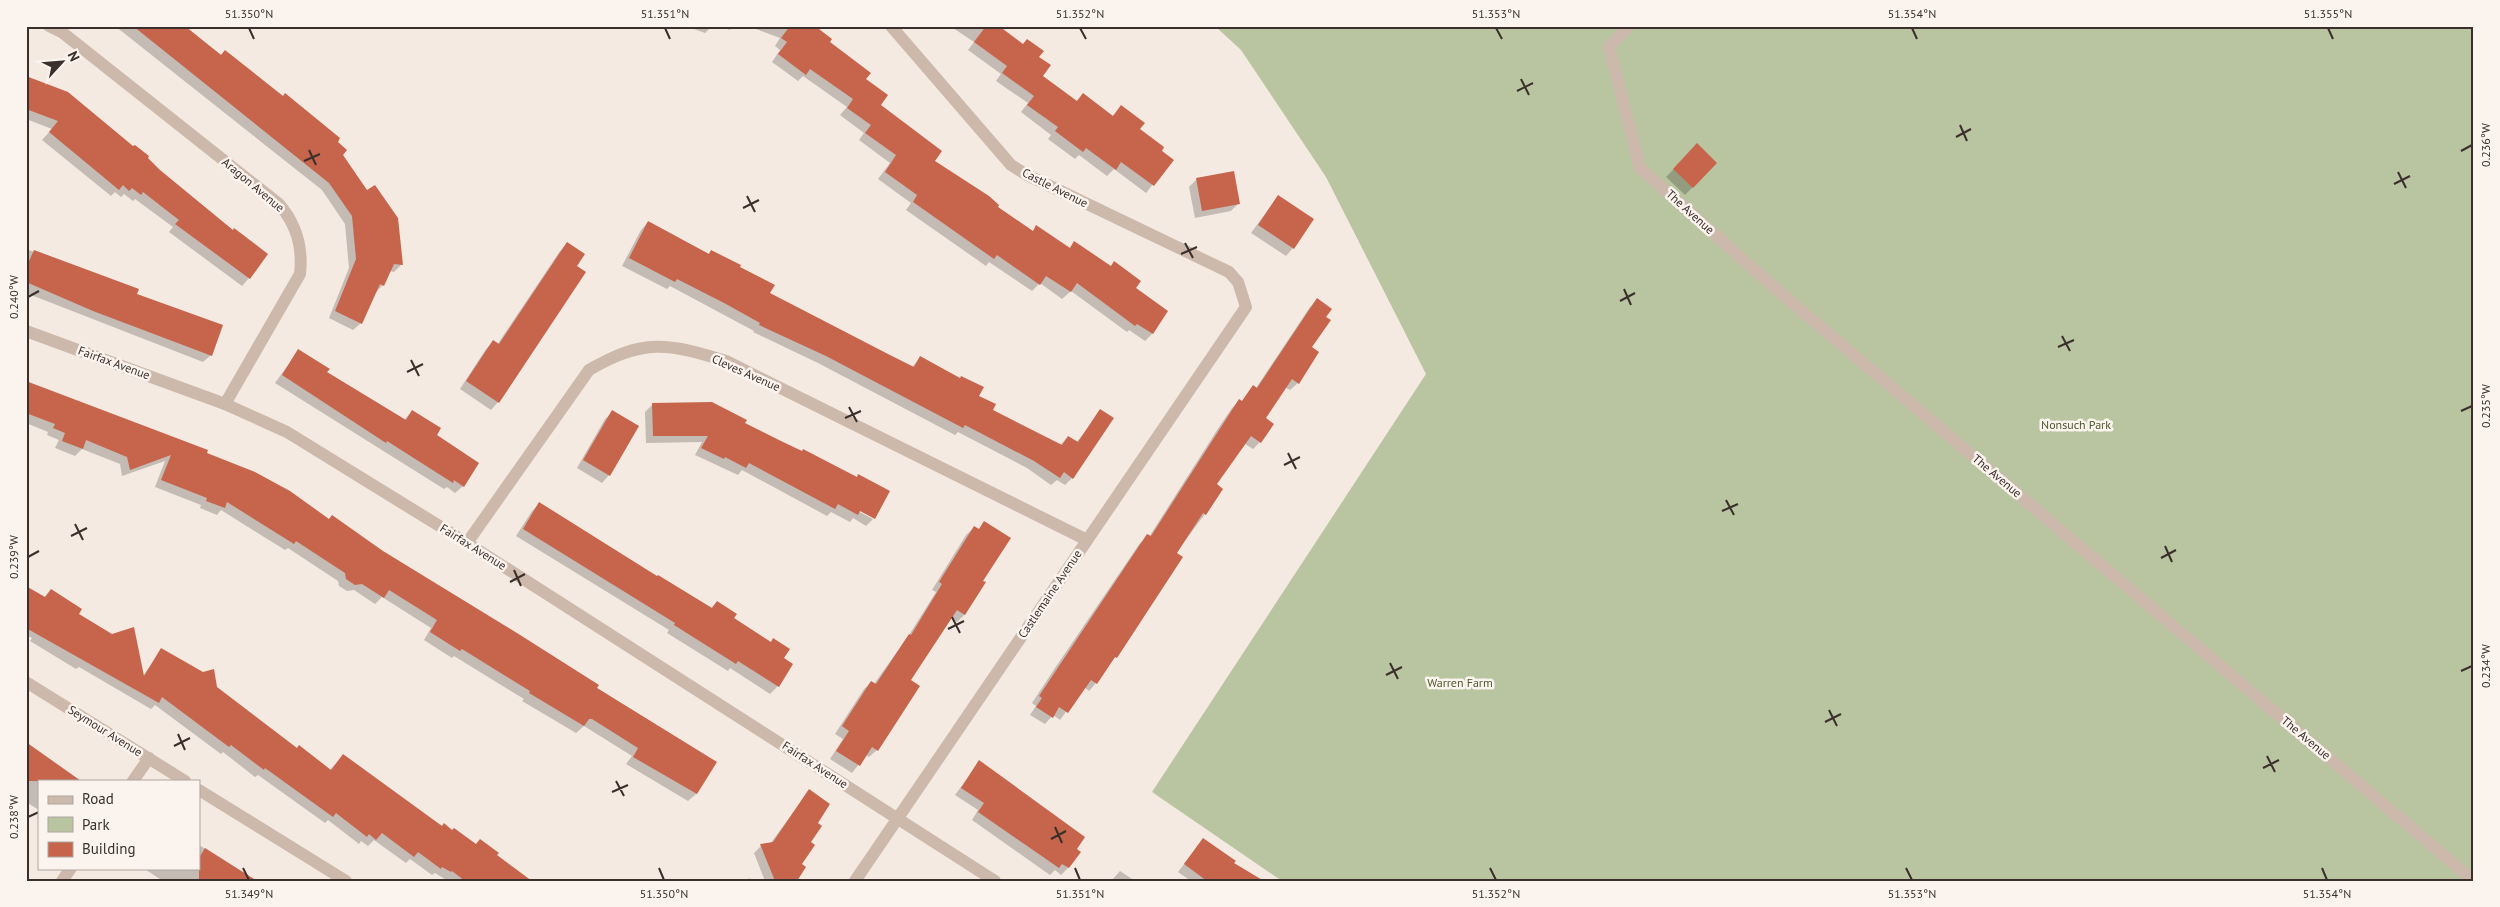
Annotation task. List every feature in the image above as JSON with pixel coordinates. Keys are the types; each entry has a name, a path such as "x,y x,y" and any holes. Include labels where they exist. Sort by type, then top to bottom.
{"street":[{"name":"Aragon Avenue","path":"49,26 63,33 264,191 280,204 290,216 302,254 300,274 225,404"},
{"name":"Castle Avenue","path":"891,26 1011,165 1027,175 1229,272 1238,282 1246,308"},
{"name":"The Avenue","path":"1630,26 1609,47 1640,168 1783,295 2474,881"},
{"name":"Castlemaine Avenue","path":"855,881 1246,308"},
{"name":"Fairfax Avenue","path":"26,331 225,404 287,432 467,543 995,881"},
{"name":"Cleves Avenue","path":"467,543 589,370 612,356 634,348 662,346 692,350 726,361 1086,540"},
{"name":"Seymour Avenue","path":"26,682 182,780"},
{"path":"134,780 148,758"},
{"path":"200,791 346,881"},
{"path":"62,881 70,870"}],"green space":[{"name":"Nonsuch Park","path":"1215,26 2474,26 2474,881 1282,881 1152,792 1426,374 1326,177 1241,50"}],"building":[{"path":"133,26 185,26 221,55 225,50 283,96 285,93 340,138 338,142 347,150 343,155 367,190 375,185 398,218 403,265 394,264 384,286 380,284 362,324 335,311 356,259 352,216 329,183"},
{"path":"790,26 815,26 832,39 830,42 871,73 866,79 888,95 881,105 942,151 935,161 989,196 999,205 998,207 1033,231 1036,225 1070,248 1074,241 1111,266 1114,261 1141,281 1136,288 1168,311 1153,334 1137,324 1135,326 1077,283 1071,292 1046,276 1040,285 997,255 994,259 913,202 917,195 885,172 896,155 865,133 871,125 847,108 853,99 810,69 806,75 778,54 787,42 781,38"},
{"path":"986,26 999,26 1023,44 1027,39 1044,51 1039,57 1051,65 1043,76 1077,101 1083,93 1113,116 1121,105 1145,123 1140,129 1164,147 1162,151 1174,160 1154,186 1121,162 1116,170 1086,148 1083,152 1055,131 1058,127 1027,105 1034,96 1002,73 1007,66 974,42"},
{"path":"26,76 68,92 133,146 135,145 149,156 148,158 160,170 233,230 234,228 268,254 250,279 175,224 179,220 143,192 141,195 132,188 129,191 123,185 119,190 49,132 58,121 26,109"},
{"path":"1697,143 1717,163 1693,188 1673,169"},
{"path":"1234,171 1240,204 1202,211 1196,178"},
{"path":"1278,195 1314,219 1294,249 1258,225"},
{"path":"648,221 709,254 711,250 741,265 740,267 775,285 770,293 914,367 920,356 960,378 961,376 984,387 979,396 996,404 993,410 1062,445 1068,436 1078,442 1100,409 1114,418 1073,479 1064,472 1060,478 1034,461 965,425 963,428 826,356 759,325 760,323 677,279 675,282 629,258"},
{"path":"567,242 585,254 577,266 586,272 499,403 466,381 493,340 499,344"},
{"path":"34,250 139,289 137,294 223,325 212,356 93,311 26,282 26,268"},
{"path":"1317,298 1332,309 1326,317 1331,320 1312,347 1319,352 1299,384 1292,379 1266,418 1274,424 1261,443 1251,436 1217,484 1223,489 1206,515 1203,513 1177,553 1183,557 1117,658 1115,657 1097,684 1091,680 1068,713 1059,707 1053,718 1036,707 1042,698 1039,696 1147,534 1151,536 1239,399 1242,401 1253,385 1257,388"},
{"path":"298,349 330,369 327,372 406,420 412,410 441,428 437,435 479,463 464,487 454,480 453,483 387,441 386,443 282,375"},
{"path":"26,381 208,450 207,453 255,472 290,491 329,519 332,515 383,551 517,633 599,685 597,688 717,762 697,794 633,757 638,748 592,719 589,719 584,726 462,649 460,651 430,632 437,620 389,590 384,598 362,584 355,585 346,579 345,573 296,541 294,544 227,502 225,508 206,501 207,498 161,480 171,455 130,470 127,457 86,440 83,449 62,441 65,433 53,428 55,424 26,413"},
{"path":"712,402 747,420 745,423 781,441 802,451 803,449 857,477 858,474 890,491 875,519 860,511 858,515 838,504 835,509 749,463 746,468 725,457 724,459 701,448 708,436 653,436 652,403"},
{"path":"612,410 639,426 610,476 583,460"},
{"path":"539,502 712,608 717,601 737,614 734,618 771,642 773,638 790,649 784,658 793,664 779,687 738,661 736,664 674,625 675,623 523,529"},
{"path":"984,521 1011,538 983,581 986,582 965,615 957,610 911,680 920,686 878,751 872,747 860,766 836,751 849,731 842,726 871,681 876,684 909,634 911,635 942,584 939,582 974,526 979,529"},
{"path":"26,586 45,597 51,589 82,609 79,614 112,634 134,627 144,676 161,648 203,672 214,669 217,687 297,748 299,745 331,770 343,754 442,826 444,823 452,830 454,828 476,844 480,839 499,853 497,855 532,881 465,881 452,871 442,867 441,869 418,852 414,857 382,833 376,840 369,834 367,837 336,813 333,817 231,745 229,747 162,697 159,703 26,628"},
{"path":"26,742 80,780 38,780 26,781"},
{"path":"979,760 1085,837 1077,849 1081,852 1069,868 1062,864 1059,868 978,812 984,803 961,788"},
{"path":"809,789 830,804 818,823 822,826 811,842 815,845 802,864 806,867 797,881 775,881 760,844 773,842"},
{"path":"1203,838 1236,861 1234,863 1264,881 1207,881 1184,864"},
{"path":"205,848 257,881 199,881 200,856"}],"park label":[{"name":"Warren Farm","path":"1460,683"}]}
